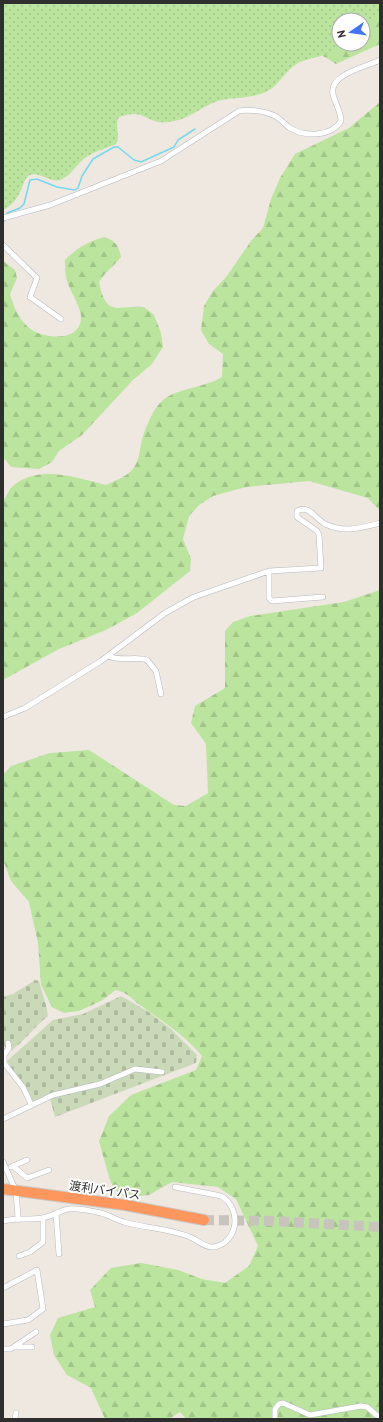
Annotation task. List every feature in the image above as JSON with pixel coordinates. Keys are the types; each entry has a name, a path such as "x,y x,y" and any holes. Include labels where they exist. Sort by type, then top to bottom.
{"highway":[{"name":"渡利バイパス","path":"3,1189 125,1205 204,1220"}],"street":[{"path":"3,218 50,205 161,162 239,111 246,110 268,114 276,117 290,128 306,135 327,131 334,128 341,121 340,110 333,95 332,88 334,82 341,76 380,60"},
{"path":"3,245 37,278 30,297 61,319"},
{"path":"3,718 25,708 108,656 146,627 184,602 269,571 321,568 319,535 317,531 297,517 297,511 300,509 305,509 325,523 336,528 355,529 380,523"},
{"path":"269,571 269,598 272,601 324,597"},
{"path":"108,656 117,660 136,658 147,660 156,671 160,694"},
{"path":"8,1043 9,1048 4,1055 4,1063 23,1086 31,1104"},
{"path":"3,1119 31,1104 53,1095 100,1084 135,1070 162,1072"},
{"path":"4,1165 13,1166 27,1160"},
{"path":"4,1165 16,1191 18,1218"},
{"path":"13,1166 27,1178 49,1170"},
{"path":"3,1221 18,1218 43,1218 69,1209 101,1213 124,1222 185,1235 206,1246 219,1244 232,1234 235,1228 235,1219 233,1208 227,1200 221,1196 175,1187"},
{"path":"56,1213 59,1254"},
{"path":"18,1256 30,1252 42,1242 43,1218"},
{"path":"3,1288 36,1270 43,1309 28,1320 3,1324"},
{"path":"3,1349 10,1349 36,1332"},
{"path":"14,1346 32,1347"},
{"path":"275,1419 275,1409 279,1404 283,1403 310,1415 361,1406 367,1407 380,1418"}],"green space":[{"path":"3,3 380,3 380,11 371,19 371,12 331,12 332,52 295,65 269,91 258,95 215,102 187,117 175,121 155,121 135,114 128,114 119,117 117,124 118,138 116,144 88,156 68,175 60,180 52,180 34,174 30,175 25,180 15,201 3,210"},
{"path":"380,3 380,44 371,48 371,12"},
{"path":"329,36 331,38 331,52 362,52 336,64 323,56"},
{"path":"380,102 380,511 368,498 309,481 246,487 213,496 199,505 189,516 183,539 191,559 190,571 137,613 106,630 59,649 3,680 3,500 10,489 21,480 44,474 70,476 106,485 120,479 127,475 136,464 146,427 158,405 162,401 174,393 207,384 222,377 223,354 209,344 201,330 204,306 213,291 227,276 251,241 263,228 271,199 280,178 295,154 349,128"},
{"path":"104,237 116,244 121,257 99,282 105,301 109,305 120,308 144,307 154,315 161,333 163,347 152,364 133,380 82,435 59,451 52,462 39,469 11,467 3,457 3,261 15,270 17,278 10,294 15,309 24,323 32,330 45,335 69,335 79,326 81,314 66,279 65,260 83,246"},
{"path":"380,590 380,1419 186,1419 180,1412 169,1419 105,1419 91,1388 67,1375 54,1355 50,1335 58,1318 95,1307 90,1290 111,1268 141,1263 178,1270 202,1279 225,1283 249,1266 258,1246 236,1199 218,1187 172,1182 149,1195 129,1197 121,1195 114,1189 99,1141 109,1116 131,1095 196,1070 202,1056 188,1041 121,991 116,990 101,1001 79,1011 64,1013 52,1007 41,985 38,943 29,902 11,881 3,860 3,775 11,766 50,753 89,750 174,805 186,806 208,793 206,744 191,723 195,706 225,688 225,631 233,622 250,616 344,602"},
{"path":"35,980 39,981 48,1016 9,1052 3,1044 3,997 13,994"},
{"path":"121,996 149,1012 171,1029 197,1055 196,1063 55,1117 49,1095 32,1101 7,1061 53,1020 83,1014"}],"waterway":[{"path":"7,215 7,213 20,208 24,204 30,180 37,179 57,187 75,190 78,188 82,176 93,159 114,147 118,147 134,160 141,162 174,147 178,140 195,129"},
{"path":"3,222 6,219"}],"tunnel":[{"path":"204,1220 273,1221 380,1227"}]}
